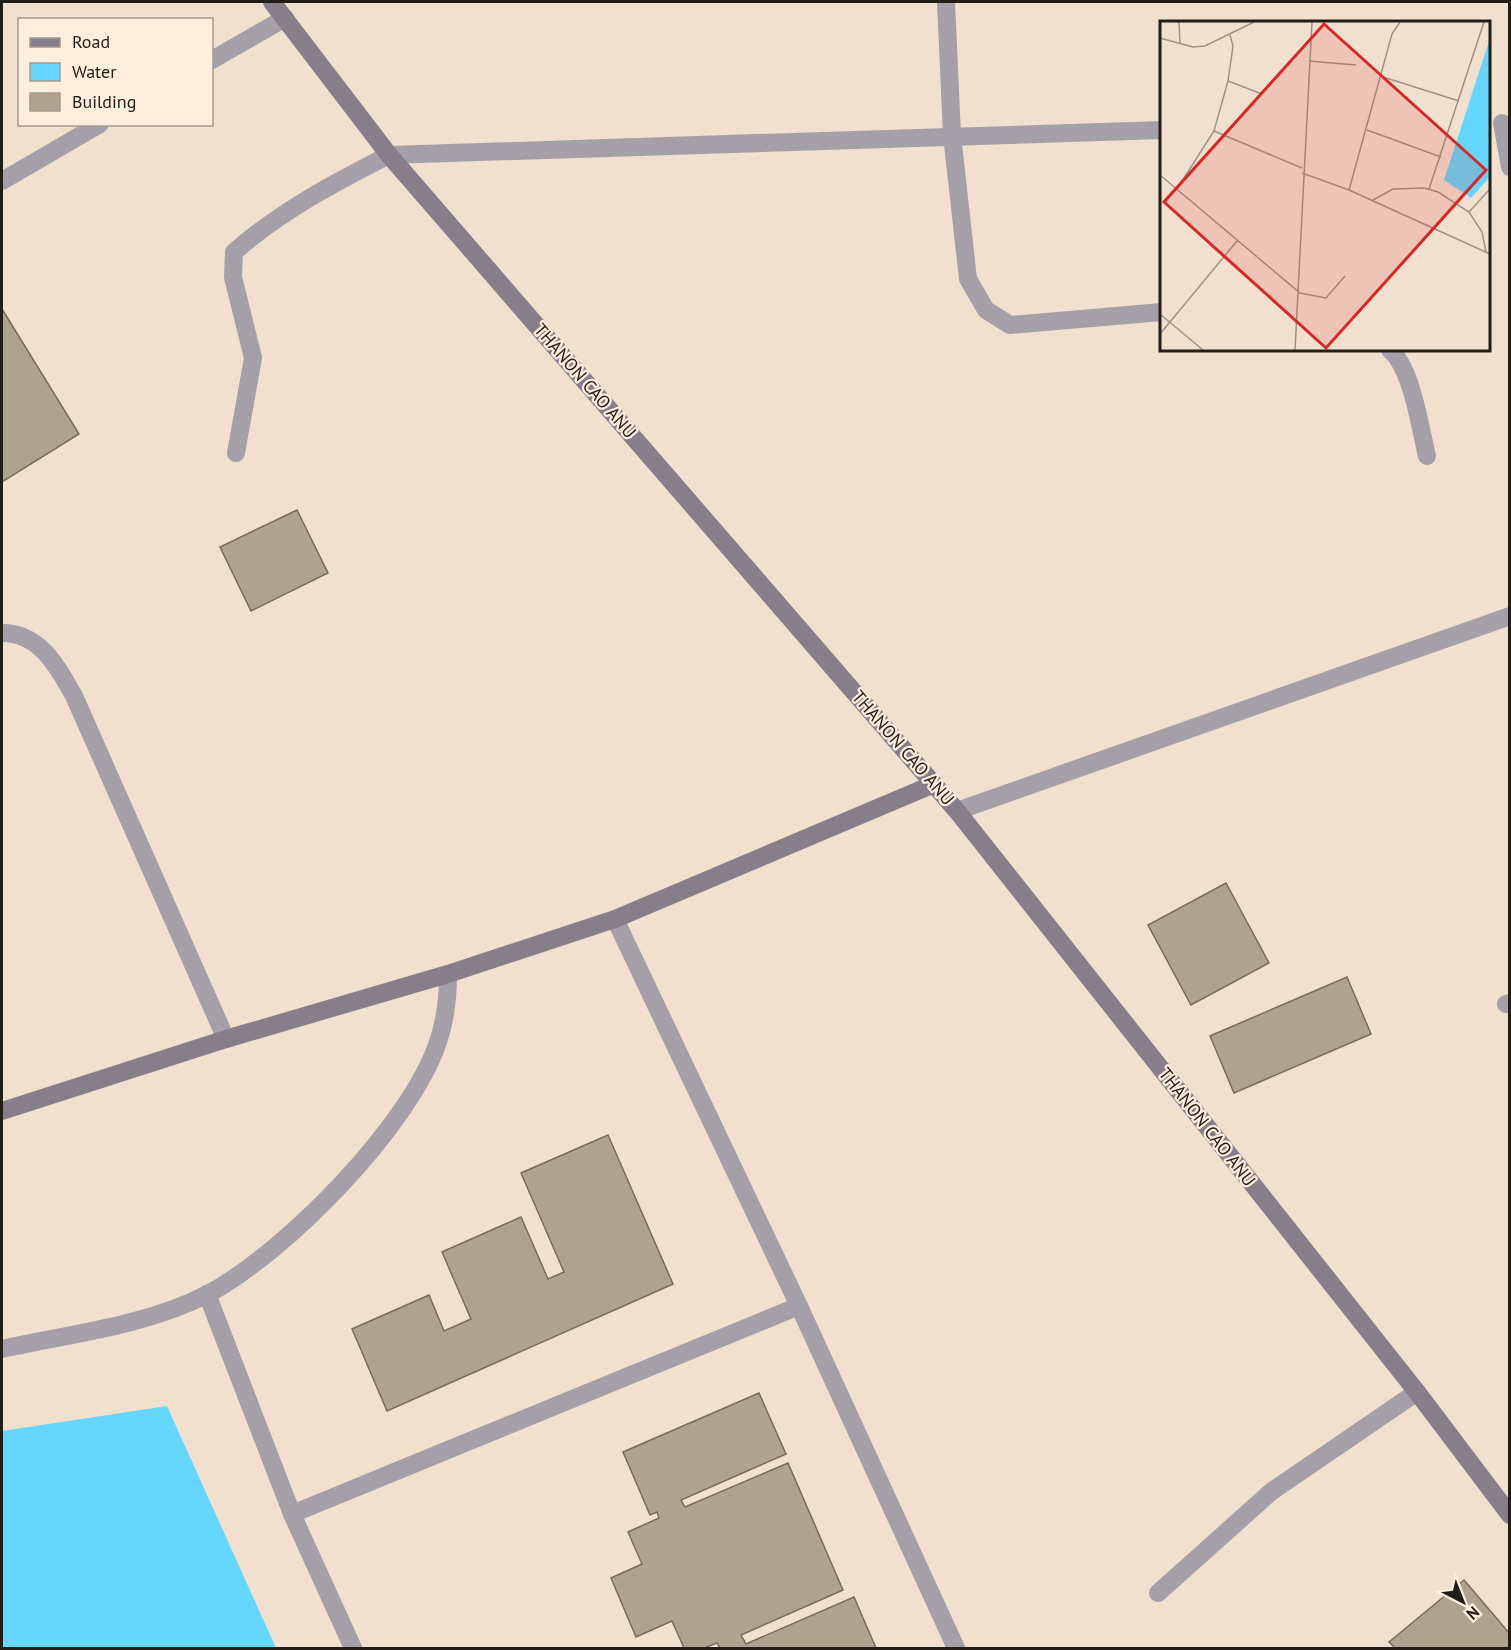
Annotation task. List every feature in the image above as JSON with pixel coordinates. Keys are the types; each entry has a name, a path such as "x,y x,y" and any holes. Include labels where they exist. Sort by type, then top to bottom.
{"street":[{"name":"THANON CAO ANU","path":"272,2 389,155 957,811 1418,1392 1509,1515"},
{"path":"946,2 951,135 968,279 986,310 1010,325 1160,312"},
{"path":"213,59 285,18"},
{"path":"1500,123 1509,167"},
{"path":"2,181 97,126"},
{"path":"236,453 253,358 233,277 234,252 256,232 314,193 389,155 1160,130"},
{"path":"1391,351 1396,355 1407,378 1427,456"},
{"path":"957,811 1509,616"},
{"path":"2,633 33,641 53,659 74,696 226,1040"},
{"path":"2,1111 226,1040 448,974 615,919 934,784"},
{"path":"615,919 799,1306 956,1648"},
{"path":"2,1349 146,1318 207,1294 241,1272 316,1209 392,1125 422,1077 438,1043 448,1006 448,974"},
{"path":"207,1294 292,1514 352,1648"},
{"path":"292,1514 799,1306"},
{"path":"1158,1593 1272,1491 1418,1392"}],"water":[{"path":"167,1406 276,1648 2,1648 2,1431"}],"building":[{"path":"2,309 79,434 2,482"},
{"path":"297,510 328,573 251,611 220,547"},
{"path":"1226,883 1269,963 1191,1005 1148,925"},
{"path":"1347,977 1371,1034 1234,1093 1210,1036"},
{"path":"608,1135 673,1284 387,1411 352,1329 429,1295 444,1331 471,1319 442,1252 521,1217 548,1279 564,1272 521,1173"},
{"path":"759,1393 786,1454 681,1500 685,1507 788,1463 843,1590 741,1635 746,1644 854,1597 876,1648 720,1648 717,1643 704,1648 684,1648 672,1621 636,1637 611,1578 642,1564 628,1532 659,1518 657,1512 650,1515 623,1452"},
{"path":"1464,1580 1510,1634 1510,1646 1506,1648 1395,1648 1389,1642"}]}
